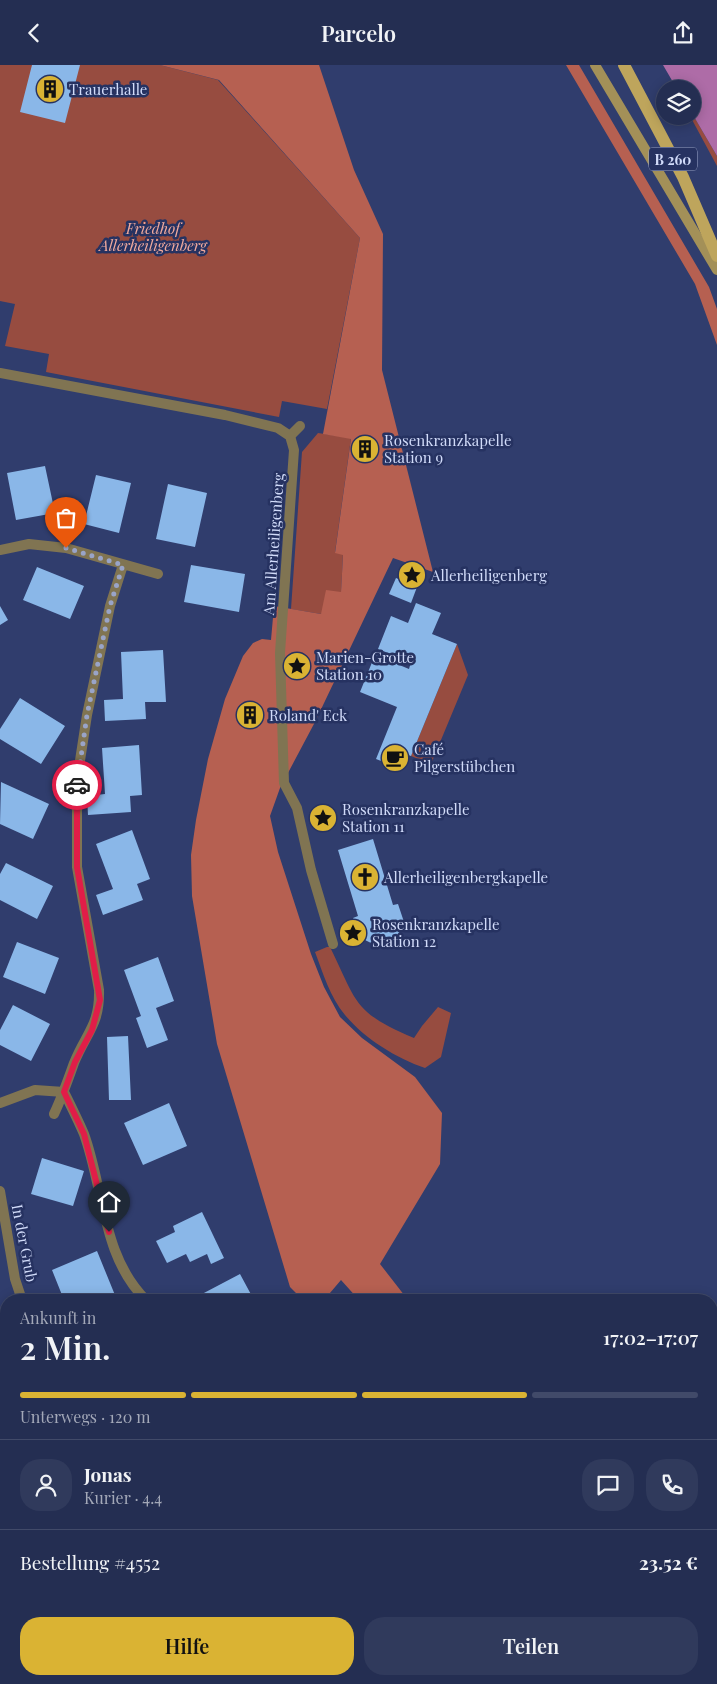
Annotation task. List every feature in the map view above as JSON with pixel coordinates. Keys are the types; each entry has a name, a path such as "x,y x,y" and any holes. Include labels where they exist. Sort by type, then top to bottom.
{"main road":[{"name":"B 260","path":"624,65 682,177 717,256"}],"street":[{"path":"594,65 717,270"},
{"path":"0,373 225,415 278,428 290,436 300,426"},
{"name":"Am Allerheiligenberg","path":"290,436 294,450 280,653 284,783 297,809 311,870 333,944"},
{"path":"0,550 34,544 72,549 158,574"},
{"path":"54,1114 75,1062 92,1030 99,1010 99,989 77,867 77,780 87,715 110,606 123,565"},
{"path":"0,1103 35,1090 64,1092"},
{"path":"64,1092 84,1134 109,1232 118,1257 141,1294"},
{"name":"In der Grub","path":"0,1191 15,1279 20,1294"}],"green space":[{"name":"Friedhof Allerheiligenberg","path":"0,65 160,65 218,80 360,238 327,409 282,401 279,417 46,372 49,354 5,346 15,304 0,301"},
{"path":"695,125 699,125 717,156 717,166"},
{"path":"318,433 351,438 335,552 343,554 341,593 321,614 291,609 302,452"},
{"path":"457,644 468,675 431,764 411,756"},
{"path":"330,947 346,982 360,1004 368,1013 394,1029 414,1038 438,1007 451,1013 441,1057 425,1068 403,1059 382,1047 353,1024 335,1001 315,952"}],"shaded area":[{"path":"160,65 319,65 354,170 383,234 382,370 433,572 393,558 315,722 280,788 270,816 278,852 311,954 324,987 340,1017 362,1038 415,1077 442,1113 440,1164 380,1264 403,1294 354,1294 341,1280 329,1294 297,1294 290,1287 217,1044 192,896 191,855 208,759 225,699 243,656 253,643 262,639 271,640 274,606 321,614 326,590 341,592 343,555 335,553 351,439 323,434 360,238 219,80"},
{"path":"566,65 579,65 709,287 717,309 717,345 695,284"},
{"path":"663,65 717,65 717,156 699,125 701,125 701,80 672,80"}],"building":[{"name":"Trauerhalle","path":"32,65 80,65 65,123 20,112"},
{"name":"Rosenkranzkapelle Station 9","path":"360,444 370,445 370,454 360,453"},
{"path":"45,466 55,513 16,520 7,473"},
{"path":"96,475 131,483 119,533 84,524"},
{"path":"168,484 207,493 195,547 156,539"},
{"path":"191,565 245,574 239,612 184,602"},
{"path":"37,567 84,586 70,619 23,600"},
{"path":"396,578 417,587 411,603 389,594"},
{"path":"416,603 441,613 432,634 457,644 411,756 405,754 399,768 376,759 397,707 360,692 375,655 409,669 411,662 378,649 391,616 408,623"},
{"path":"0,606 8,620 0,625"},
{"path":"163,650 166,702 145,702 146,719 105,721 104,700 123,699 121,652"},
{"path":"20,698 65,726 41,764 0,739 0,729"},
{"name":"Roland' Eck","path":"244,707 258,708 256,723 243,723"},
{"path":"139,745 142,795 130,796 131,812 88,815 87,796 105,794 102,748"},
{"path":"1,782 49,804 33,839 0,824"},
{"path":"132,830 150,879 137,884 143,900 103,915 96,895 113,889 96,844"},
{"name":"Allerheiligenbergkapelle","path":"373,839 393,905 398,904 406,928 401,929 395,941 377,946 365,940 360,942 353,918 358,916 338,850"},
{"path":"6,863 53,886 37,919 0,900 0,874"},
{"path":"17,942 59,958 45,994 3,977"},
{"path":"158,957 174,1001 156,1008 168,1040 147,1048 136,1018 141,1016 124,970"},
{"path":"13,1005 50,1024 31,1061 0,1045 0,1030"},
{"path":"128,1036 131,1100 109,1100 107,1037"},
{"path":"169,1103 187,1146 143,1165 124,1123"},
{"path":"42,1158 84,1171 73,1206 31,1194"},
{"path":"202,1212 224,1258 211,1264 207,1254 190,1262 186,1254 167,1263 156,1241 175,1232 173,1226"},
{"path":"97,1251 115,1294 62,1294 52,1270"},
{"path":"240,1274 251,1294 202,1294"}],"way so far":[{"path":"66,548 123,565 110,606 87,715 77,785"}],"place":[{"name":"Trauerhalle","path":"50,89"},
{"name":"Rosenkranzkapelle Station 9","path":"365,449"},
{"name":"Allerheiligenberg","path":"412,575"},
{"name":"Marien-Grotte Station 10","path":"297,666"},
{"name":"Roland' Eck","path":"250,715"},
{"name":"Café Pilgerstübchen","path":"395,758"},
{"name":"Rosenkranzkapelle Station 11","path":"323,818"},
{"name":"Allerheiligenbergkapelle","path":"365,877"},
{"name":"Rosenkranzkapelle Station 12","path":"353,933"}],"route":[{"path":"77,785 77,867 100,1000 96,1020 79,1053 64,1092 84,1134 109,1232"}]}
